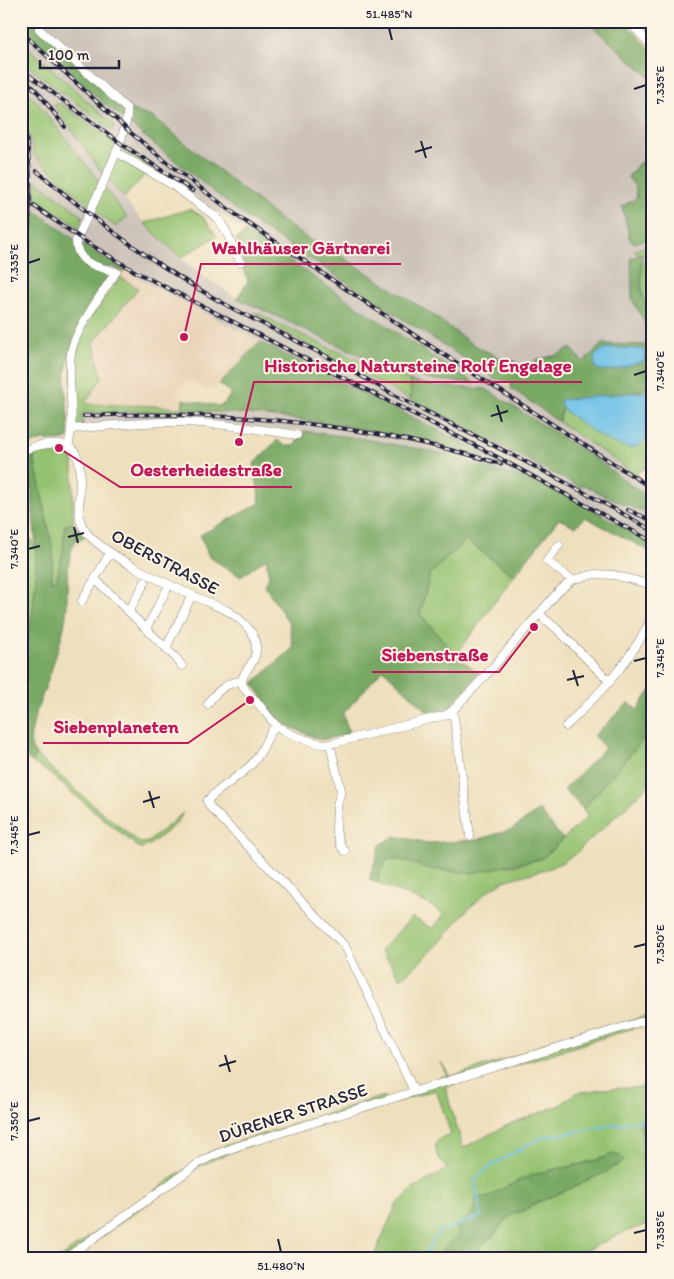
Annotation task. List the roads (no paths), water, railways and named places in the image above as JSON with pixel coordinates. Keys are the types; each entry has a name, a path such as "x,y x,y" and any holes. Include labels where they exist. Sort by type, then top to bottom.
{"street":[{"path":"21,451 44,444 68,446 72,430 69,390 71,351 75,336 116,272 86,262 76,249 76,241 116,152 128,116 127,109 39,28 40,21"},
{"path":"628,21 653,46"},
{"path":"116,152 171,184 219,220 240,262"},
{"path":"72,430 128,424 177,422 202,423 297,435"},
{"name":"OBERSTRASSE","path":"68,446 76,453 79,464 79,515 83,528 96,542 146,578 192,595 236,616 245,624 256,644 256,651 242,681"},
{"path":"559,545 547,561 572,580"},
{"path":"82,601 110,553"},
{"path":"208,704 211,698 234,682 242,681 244,687 276,725 318,744 330,744 437,718 453,710 564,585 572,580 595,574 614,575 634,579 653,586"},
{"path":"129,611 146,578"},
{"path":"95,579 182,666"},
{"path":"146,629 166,591"},
{"path":"166,648 192,595"},
{"path":"539,614 557,629 610,682"},
{"path":"566,726 610,682 632,653 653,614"},
{"path":"453,710 470,836"},
{"path":"276,725 253,764 207,801 210,807 345,946 414,1091"},
{"path":"330,744 341,790 337,806 336,831 341,846 346,851"},
{"name":"DÜRENER STRASSE","path":"66,1258 199,1163 214,1155 414,1091 653,1018"}],"water":[{"path":"608,348 642,349 645,353 644,361 613,370 598,370 595,366 594,357 602,350"},
{"path":"649,391 646,438 639,445 630,447 607,440 595,432 566,412 561,406 560,400"}],"waterway":[{"path":"423,1258 439,1232 481,1216 475,1179 494,1164 540,1138 653,1118"}],"railway":[{"path":"21,32 131,133 239,217 432,347 653,489"},
{"path":"21,69 123,145 193,191"},
{"path":"24,79 37,91 65,127"},
{"path":"21,111 29,156 30,179 29,226 21,294"},
{"path":"37,171 118,236 189,283 402,399 560,479 653,531"},
{"path":"21,198 23,217"},
{"path":"34,206 86,242 136,272 488,452 653,542"},
{"path":"84,416 189,415 295,422 399,438 501,464"},
{"path":"628,510 653,521"}],"place":[{"name":"Wahlhäuser Gärtnerei","path":"184,337"},
{"name":"Historische Natursteine Rolf Engelage","path":"239,442"},
{"name":"Oesterheidestraße","path":"59,448"},
{"name":"Siebenstraße","path":"534,627"},
{"name":"Siebenplaneten","path":"250,700"}]}
